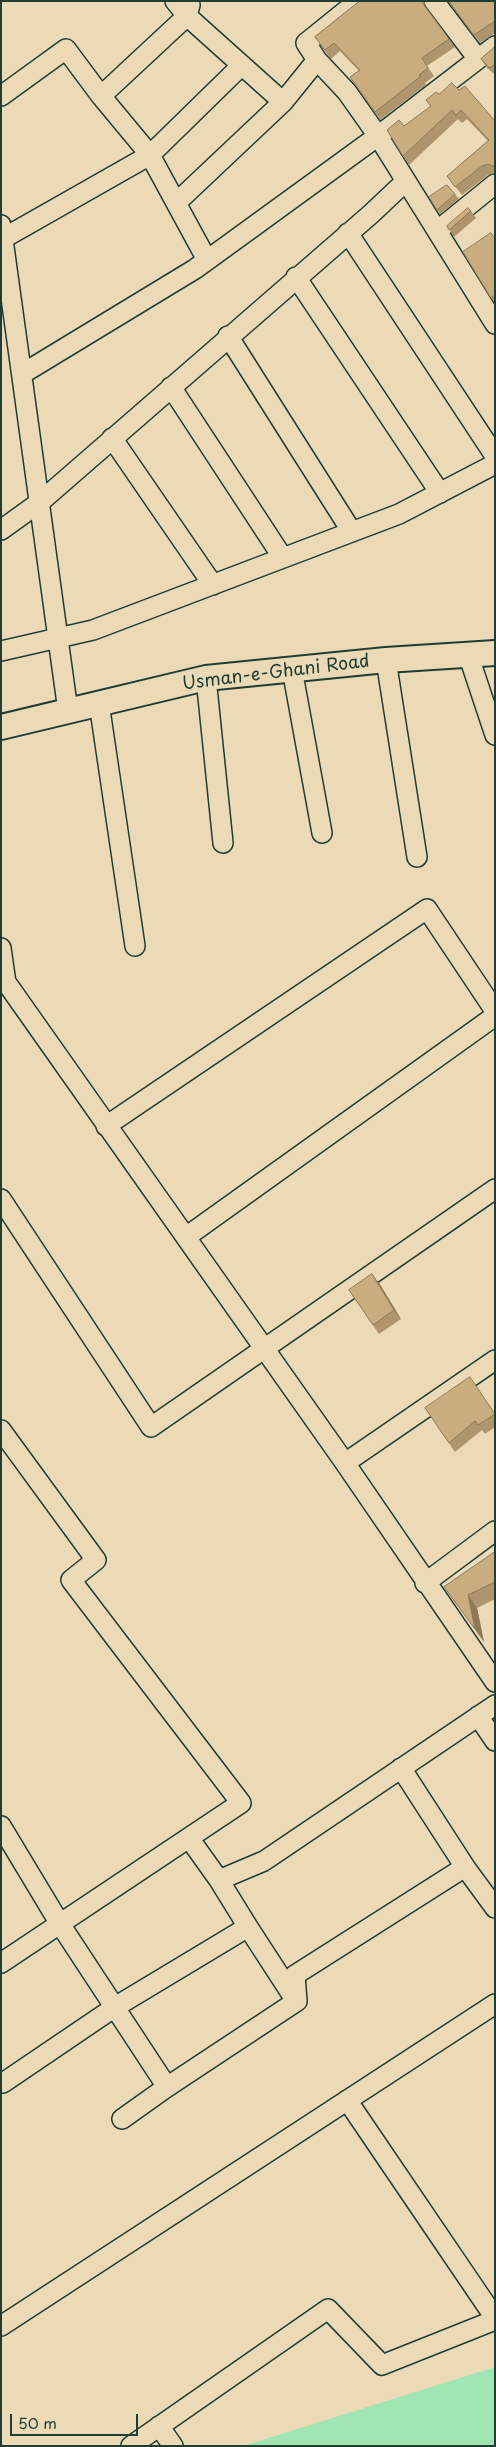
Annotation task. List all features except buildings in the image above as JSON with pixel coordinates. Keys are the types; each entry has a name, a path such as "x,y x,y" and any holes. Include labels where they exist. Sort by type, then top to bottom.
{"main road":[{"name":"Usman-e-Ghani Road","path":"1,727 206,678 386,660 495,654"}],"street":[{"path":"174,1 189,9 242,65 283,102"},
{"path":"358,1 306,42 317,60 347,92 378,136 495,324"},
{"path":"434,1 478,59"},
{"path":"101,96 189,9"},
{"path":"22,374 207,260 378,136 495,46"},
{"path":"1,96 66,49 101,96 150,155 207,260"},
{"path":"176,203 283,102 317,60"},
{"path":"68,711 2,232 150,155 242,65"},
{"path":"1,530 40,502 406,181"},
{"path":"437,231 495,184"},
{"path":"348,233 495,456"},
{"path":"296,277 440,493"},
{"path":"228,336 352,532"},
{"path":"171,387 283,558"},
{"path":"112,438 213,585"},
{"path":"1,651 93,630 213,585 399,514 495,464"},
{"path":"468,654 495,735"},
{"path":"386,660 417,857"},
{"path":"292,669 322,833"},
{"path":"206,678 223,843"},
{"path":"99,703 136,946"},
{"path":"106,1126 427,909 495,1011"},
{"path":"1,948 4,979 345,1464 425,1583 495,1682"},
{"path":"186,1237 495,1016"},
{"path":"1,1199 151,1426 495,1189"},
{"path":"345,1464 495,1360"},
{"path":"1,1430 96,1560 71,1580 241,1803 1,1963"},
{"path":"425,1583 495,1531"},
{"path":"219,1880 264,1861 495,1705"},
{"path":"478,1716 495,1741"},
{"path":"401,1768 465,1867 495,1908"},
{"path":"1,1826 60,1924 167,2087"},
{"path":"189,1838 219,1880 297,2001"},
{"path":"297,2001 295,1975 465,1867"},
{"path":"3,2083 115,2007 248,1927"},
{"path":"122,2119 297,2001"},
{"path":"1,2326 495,2004"},
{"path":"130,2446 328,2309 382,2365 495,2320 347,2100"},
{"path":"159,2426 172,2446"}],"green space":[{"path":"495,2367 495,2446 243,2446"}]}
